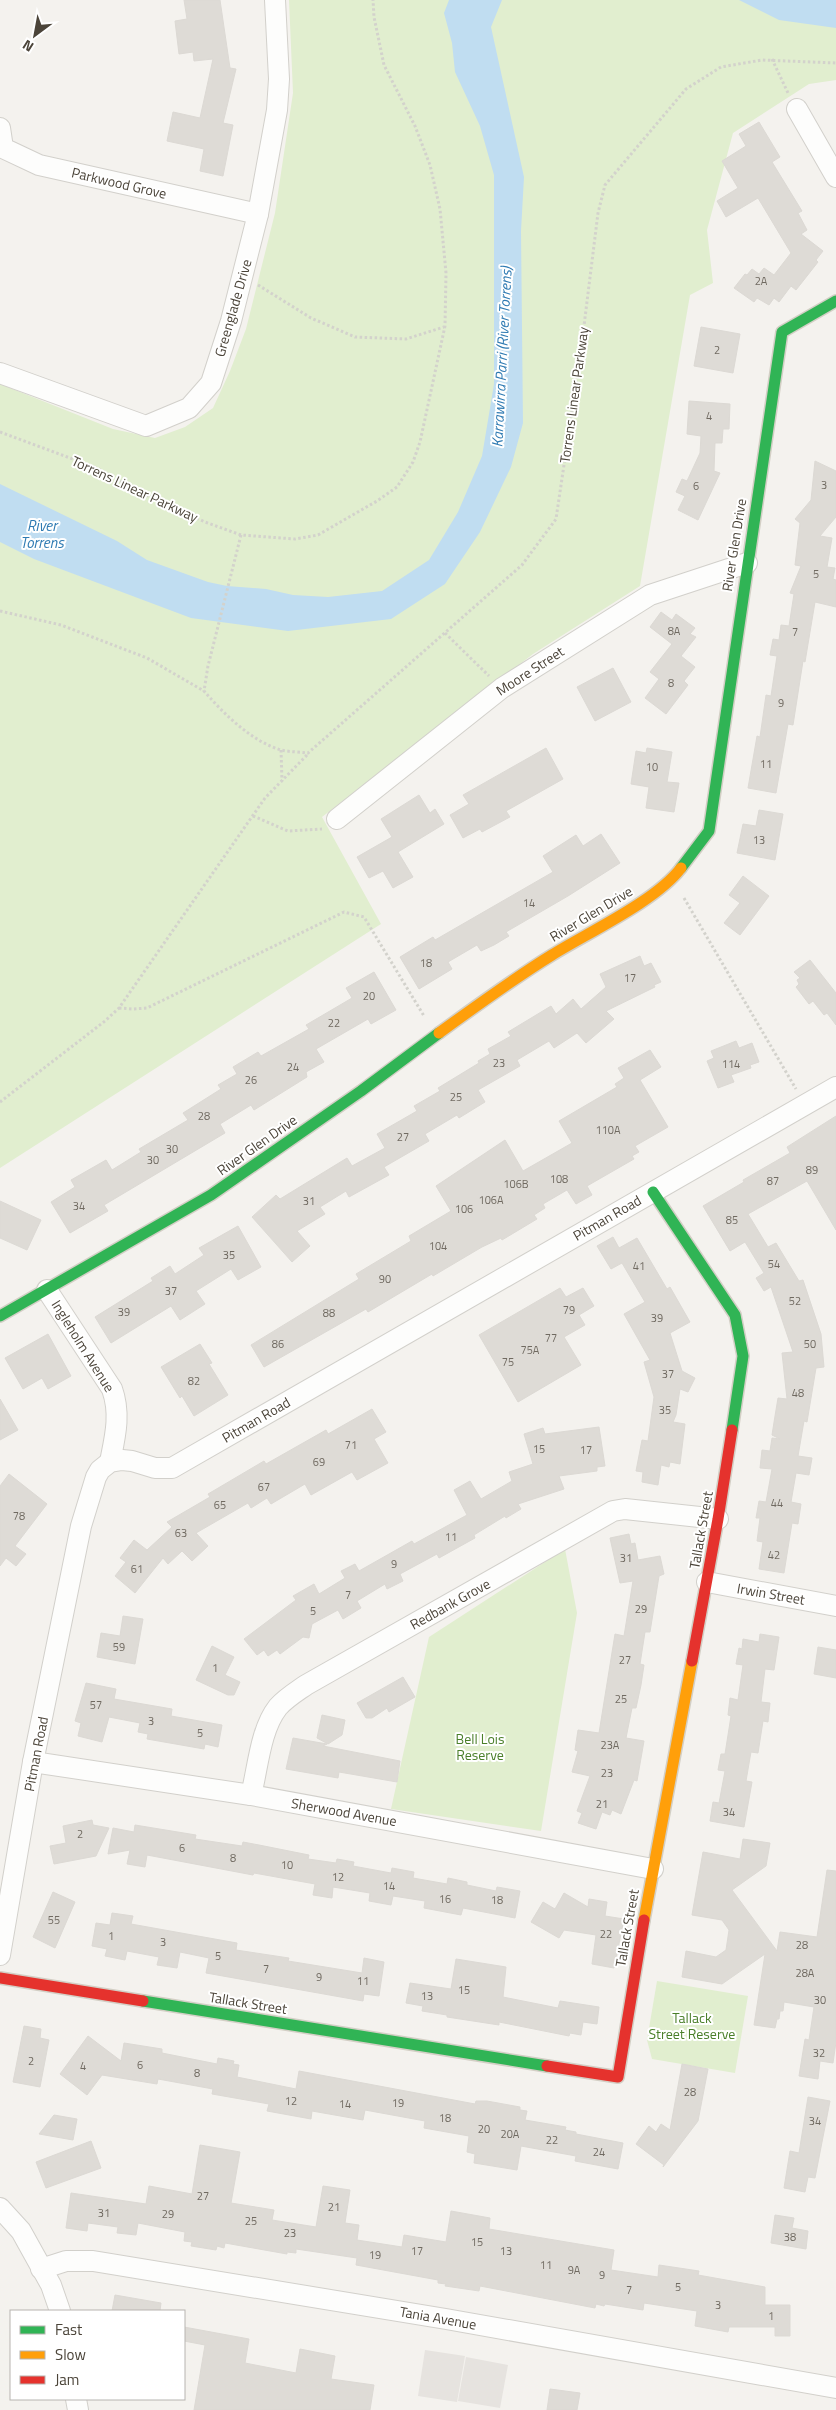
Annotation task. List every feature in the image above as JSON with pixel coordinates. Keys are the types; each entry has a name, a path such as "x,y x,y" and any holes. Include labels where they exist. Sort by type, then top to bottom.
{"street":[{"name":"Greenglade Drive","path":"0,373 146,426 189,408 211,383 244,275 258,214 277,110 279,79 275,0"},
{"path":"797,109 836,177"},
{"name":"Parkwood Grove","path":"0,128 3,148 39,165 258,214"},
{"name":"River Glen Drive","path":"0,1316 212,1195 361,1091 487,998 550,956 654,894 673,879 709,831 746,563 782,332 836,301"},
{"name":"Moore Street","path":"337,819 502,688 650,595 746,563"},
{"name":"Pitman Road","path":"0,1954 34,1762 80,1526 100,1470 110,1462 132,1461 155,1468 172,1468 836,1087"},
{"name":"Tallack Street","path":"0,1978 618,2077 653,1869 718,1519 743,1356 735,1315 653,1192"},
{"name":"Ingleholm Avenue","path":"47,1290 112,1389 117,1402 117,1416 110,1462"},
{"name":"Redbank Grove","path":"251,1796 268,1726 273,1716 287,1699 306,1685 613,1512 625,1509 718,1519"},
{"name":"Irwin Street","path":"707,1582 836,1606"},
{"name":"Sherwood Avenue","path":"34,1762 251,1796 653,1869"},
{"path":"0,2208 21,2230 52,2285 60,2310"},
{"name":"Tania Avenue","path":"41,2268 66,2261 93,2261 446,2319 836,2388"}],"path":[{"name":"Torrens Linear Parkway","path":"0,432 96,468 148,496 205,522 241,535 295,539 318,535 378,501 397,486 413,462 420,442 445,326 446,273 440,209 430,165 415,126 384,65 374,17 373,0"},
{"name":"Torrens Linear Parkway","path":"0,1102 105,1021 119,1008 265,798 308,753 522,565 556,519 581,350 598,212 605,185 686,89 722,67 772,59 815,64 836,63"},
{"path":"772,59 797,109"},
{"path":"244,275 311,318 355,336 406,339 445,326"},
{"path":"204,691 241,535"},
{"path":"0,611 61,625 147,658 204,691 225,716 251,734 281,750 308,753"},
{"path":"445,633 502,688"},
{"path":"281,750 282,781"},
{"path":"253,816 288,831 319,830 337,819"},
{"path":"673,879 805,1105"},
{"path":"119,1008 133,1010 147,1008 344,912 364,917 436,1035"}],"green space":[{"path":"289,0 836,0 836,80 809,84 733,133 707,230 713,283 690,295 640,586 533,654 322,817 381,924 0,1168 0,384 113,429 155,438 185,427 213,408 246,329 275,213 293,93"},
{"name":"Bell Lois Reserve","path":"565,1549 577,1613 541,1831 391,1809 429,1637"},
{"name":"Tallack Street Reserve","path":"657,1981 748,1996 735,2073 652,2059 647,2040"}],"shaded area":[{"path":"425,2350 465,2356 457,2402 418,2396"},
{"path":"466,2357 508,2365 500,2408 458,2401"}],"water":[{"name":"River Torrens","path":"449,0 502,0 491,27 524,177 521,231 523,423 511,467 480,532 445,584 391,619 288,631 191,618 34,559 0,542 0,484 117,541 147,560 208,582 227,586 266,589 293,595 328,597 382,591 429,560 458,512 482,456 494,384 494,175 480,126 455,72 452,43 444,13"},
{"path":"739,0 836,0 836,28 779,20"}],"building":[{"path":"184,0 220,0 230,68 236,69 223,123 233,125 223,176 200,171 204,149 167,141 173,112 200,118 213,59 194,61 193,52 179,54 175,21 187,19"},
{"path":"759,122 780,157 772,162 802,211 798,213 807,230 801,234 823,251 816,260 818,262 796,290 791,286 779,302 774,298 769,305 757,298 754,302 734,288 745,274 747,275 752,269 759,274 764,268 774,275 791,253 758,198 726,217 717,201 738,188 722,161 746,146 739,134"},
{"path":"701,327 740,334 733,373 694,366"},
{"path":"689,401 730,404 729,429 723,429 722,443 715,443 714,471 720,473 698,520 678,510 685,496 676,492 682,479 687,481 700,453 701,436 687,434"},
{"path":"815,461 836,471 836,517 820,536 832,538 827,567 835,568 833,579 836,580 836,607 815,602 793,725 788,724 776,793 748,788 757,736 760,737 766,695 771,696 777,656 770,655 773,639 779,640 781,625 789,626 794,594 790,593 801,566 795,565 800,523 795,519 811,500"},
{"path":"661,612 672,620 676,614 695,628 690,634 696,637 681,656 695,667 684,681 688,685 666,714 645,698 659,679 650,672 672,644 650,627"},
{"path":"613,668 631,702 595,721 577,687"},
{"path":"546,748 563,779 506,811 510,817 482,832 480,829 463,838 450,815 469,804 463,795"},
{"path":"647,748 672,752 667,782 679,783 674,812 646,808 649,787 631,784 636,751 646,753"},
{"path":"419,795 430,813 435,809 444,824 398,852 413,877 393,888 383,871 369,878 357,857 392,837 381,819"},
{"path":"759,810 783,814 775,860 737,853 743,824 756,826"},
{"path":"601,834 620,863 506,932 509,936 494,945 481,951 477,945 448,962 452,969 419,989 400,957 433,937 435,940 553,872 543,856 576,835 583,846"},
{"path":"743,876 769,896 740,935 724,923 740,903 729,895"},
{"path":"640,956 644,966 651,963 661,982 654,985 655,987 606,1011 614,1019 586,1043 577,1033 554,1048 549,1041 517,1060 520,1066 478,1090 485,1102 459,1118 457,1115 425,1134 429,1141 384,1167 389,1175 349,1197 346,1191 320,1207 325,1214 297,1231 310,1246 292,1262 252,1217 276,1195 280,1199 347,1158 352,1166 385,1148 377,1134 417,1111 414,1106 440,1091 438,1088 479,1063 478,1061 490,1054 488,1049 511,1036 508,1032 551,1006 556,1014 573,999 581,1009 606,987 600,974"},
{"path":"810,960 836,993 836,1025 827,1013 824,1015 813,1001 809,1004 796,987 799,984 797,980 800,978 794,972"},
{"path":"374,972 396,1010 371,1024 368,1019 316,1049 324,1062 306,1072 307,1077 254,1110 251,1105 220,1124 225,1133 104,1205 108,1211 70,1233 51,1202 75,1187 71,1180 106,1160 112,1170 141,1152 139,1149 188,1120 183,1113 221,1089 218,1085 237,1074 233,1067 258,1052 261,1056 309,1029 306,1025 352,998 346,988"},
{"path":"736,1041 739,1048 752,1043 759,1062 750,1065 751,1068 731,1075 734,1082 718,1088 707,1061 714,1058 711,1051"},
{"path":"650,1050 661,1067 640,1080 668,1127 635,1146 639,1152 632,1156 634,1159 587,1186 592,1195 576,1204 567,1190 543,1204 545,1208 534,1215 537,1219 502,1240 501,1238 482,1247 368,1312 366,1309 264,1367 251,1345 359,1279 356,1274 411,1241 409,1236 451,1211 436,1186 505,1140 523,1171 572,1143 559,1121 617,1087 615,1084 624,1078 618,1068"},
{"path":"836,1116 836,1230 807,1181 748,1214 768,1247 776,1243 799,1281 803,1280 821,1334 824,1367 816,1368 807,1422 804,1421 798,1456 812,1458 809,1475 796,1473 791,1502 801,1504 798,1524 792,1523 784,1573 759,1569 763,1542 757,1541 760,1518 756,1518 759,1501 766,1502 772,1469 760,1468 762,1450 770,1451 772,1438 780,1439 772,1435 778,1398 787,1399 782,1353 793,1352 771,1287 764,1291 756,1278 764,1273 745,1242 730,1251 703,1206 790,1153 787,1147"},
{"path":"0,1201 41,1220 27,1250 0,1238"},
{"path":"238,1226 261,1267 238,1280 231,1269 196,1291 205,1304 180,1320 171,1306 111,1343 95,1317 153,1281 151,1278 170,1266 175,1274 204,1255 199,1248"},
{"path":"613,1237 619,1248 637,1238 667,1289 670,1287 690,1322 670,1333 682,1371 695,1378 688,1392 680,1389 673,1422 685,1424 680,1464 670,1462 669,1467 661,1465 658,1485 642,1482 643,1472 636,1471 642,1440 648,1441 654,1397 644,1362 650,1360 624,1314 645,1302 622,1263 611,1269 597,1246"},
{"path":"560,1288 566,1297 583,1288 594,1306 579,1315 585,1325 564,1337 581,1365 518,1402 479,1335"},
{"path":"48,1334 71,1376 48,1389 42,1378 23,1389 5,1358"},
{"path":"200,1344 212,1363 209,1364 228,1395 194,1416 182,1396 180,1398 161,1367"},
{"path":"0,1399 18,1430 0,1440"},
{"path":"372,1409 386,1432 374,1439 388,1463 357,1480 352,1472 311,1495 305,1484 271,1504 267,1498 251,1508 248,1503 196,1533 208,1546 192,1561 182,1551 168,1564 163,1558 135,1593 115,1576 126,1562 120,1558 134,1540 147,1550 172,1527 167,1522 210,1497 208,1494 264,1461 266,1464 326,1430 328,1434"},
{"path":"599,1427 605,1466 597,1467 597,1471 559,1476 564,1489 518,1504 521,1509 506,1518 505,1516 474,1535 475,1538 439,1558 437,1554 400,1574 403,1581 387,1589 385,1584 357,1601 361,1608 343,1619 338,1610 312,1624 309,1638 303,1637 280,1654 277,1650 268,1656 264,1650 257,1655 244,1639 296,1600 293,1596 314,1584 319,1594 345,1578 341,1571 355,1564 359,1571 412,1541 414,1544 467,1515 454,1490 470,1481 481,1499 512,1481 509,1472 533,1464 524,1434 543,1428 545,1434"},
{"path":"9,1474 47,1504 15,1546 26,1554 16,1566 6,1558 0,1566 0,1486"},
{"path":"629,1534 631,1544 635,1543 638,1560 660,1556 664,1574 659,1576 650,1632 645,1632 640,1664 644,1665 641,1685 636,1708 632,1708 626,1738 644,1741 637,1781 634,1780 621,1814 612,1810 610,1815 602,1812 596,1829 578,1823 582,1813 577,1811 590,1776 572,1772 578,1751 575,1750 578,1730 599,1733 615,1634 624,1636 633,1581 620,1583 610,1538"},
{"path":"123,1616 143,1619 135,1664 97,1657 101,1633 120,1636"},
{"path":"760,1634 779,1637 774,1670 765,1669 761,1702 770,1703 768,1722 763,1721 758,1753 751,1752 746,1781 752,1782 744,1827 710,1821 713,1802 719,1803 725,1771 718,1770 721,1754 725,1754 731,1716 728,1715 730,1698 738,1700 743,1665 736,1664 739,1648 742,1649 743,1639 759,1642"},
{"path":"212,1646 234,1657 225,1675 240,1682 234,1695 228,1695 196,1680"},
{"path":"818,1647 836,1650 836,1678 814,1674"},
{"path":"403,1677 415,1697 389,1712 387,1708 372,1718 366,1718 357,1703"},
{"path":"86,1683 116,1689 114,1699 172,1709 171,1716 222,1725 218,1747 205,1744 204,1749 147,1739 148,1734 138,1732 140,1723 109,1717 102,1742 78,1736 81,1723 75,1721"},
{"path":"322,1715 345,1720 342,1735 328,1744 317,1738"},
{"path":"293,1738 327,1744 323,1746 400,1761 397,1782 339,1772 338,1778 286,1769"},
{"path":"92,1820 93,1825 109,1828 96,1856 54,1864 50,1846 66,1843 63,1826"},
{"path":"135,1825 196,1835 195,1839 242,1846 243,1842 259,1845 309,1855 308,1859 336,1863 337,1859 354,1862 353,1866 391,1873 392,1868 414,1872 413,1878 447,1884 448,1878 467,1882 467,1885 496,1891 497,1887 520,1891 515,1918 463,1908 461,1915 424,1908 425,1901 393,1896 391,1905 369,1901 370,1893 333,1887 332,1898 313,1895 315,1884 254,1873 253,1875 147,1855 145,1867 127,1864 130,1850 108,1854 113,1828 134,1832"},
{"path":"743,1839 770,1843 766,1866 732,1890 777,1951 780,1932 817,1937 827,1870 836,1871 836,2042 833,2063 820,2061 818,2079 799,2076 805,2039 809,2040 814,2007 784,2002 783,2011 780,2011 775,2028 754,2025 765,1954 722,1984 682,1977 686,1951 716,1957 726,1950 729,1930 722,1920 692,1915 703,1852 740,1859"},
{"path":"53,1892 75,1902 55,1948 33,1937"},
{"path":"564,1893 588,1907 589,1899 607,1902 605,1916 624,1919 614,1968 592,1964 596,1935 564,1930 559,1938 531,1922 543,1902 555,1909"},
{"path":"112,1913 133,1916 131,1924 237,1943 236,1950 289,1958 288,1961 362,1973 364,1958 384,1962 379,1996 364,1994 363,2001 206,1973 209,1958 180,1952 177,1968 157,1965 159,1957 127,1951 125,1960 105,1956 107,1949 92,1946 96,1923 110,1925"},
{"path":"456,1959 506,1967 503,1997 558,2008 560,2001 599,2007 597,2024 583,2022 581,2035 570,2033 569,2036 499,2022 499,2025 447,2017 447,2015 422,2011 423,2006 406,2003 410,1983 451,1989"},
{"path":"24,2026 41,2029 40,2038 49,2040 40,2087 13,2082"},
{"path":"88,2036 121,2061 124,2043 162,2049 162,2053 217,2064 218,2058 234,2061 233,2064 239,2065 237,2077 296,2089 299,2071 475,2104 476,2101 487,2101 520,2107 520,2110 527,2111 525,2120 566,2127 565,2130 576,2132 576,2134 623,2143 618,2169 575,2161 576,2156 521,2146 517,2170 474,2163 475,2154 467,2152 469,2136 424,2128 425,2121 365,2110 363,2120 312,2111 311,2119 267,2111 269,2104 212,2094 213,2089 158,2079 157,2084 102,2075 87,2095 60,2074"},
{"path":"682,2064 708,2069 698,2121 663,2167 664,2165 636,2144 649,2126 656,2132 661,2124 670,2130"},
{"path":"808,2097 830,2101 815,2178 808,2177 805,2192 784,2188 790,2151 799,2153"},
{"path":"54,2115 77,2119 73,2140 39,2134"},
{"path":"91,2141 101,2168 46,2188 36,2162"},
{"path":"200,2145 240,2152 231,2203 274,2210 272,2220 316,2227 323,2186 350,2190 345,2223 359,2225 357,2240 402,2247 404,2235 446,2242 451,2211 490,2218 489,2229 614,2250 611,2270 658,2277 659,2265 699,2271 698,2275 765,2287 765,2305 790,2305 790,2336 775,2336 775,2327 729,2327 728,2332 695,2326 697,2311 644,2303 643,2310 605,2304 604,2306 596,2304 595,2308 480,2286 479,2291 445,2286 446,2284 438,2283 438,2280 356,2265 357,2258 296,2249 296,2253 287,2252 287,2254 225,2243 224,2248 217,2246 216,2250 191,2246 192,2242 184,2241 185,2232 138,2223 136,2235 117,2233 118,2227 88,2223 87,2231 66,2228 71,2193 146,2204 149,2186 192,2194"},
{"path":"775,2215 794,2218 792,2228 808,2231 806,2249 771,2243"},
{"path":"115,2295 161,2303 160,2310 112,2310"},
{"path":"185,2327 249,2339 245,2363 296,2373 300,2349 335,2356 331,2379 374,2385 370,2410 194,2410 205,2345 185,2341"},
{"path":"550,2389 580,2393 577,2410 547,2410"}],"traffic: fast":[{"path":"681,868 709,831 782,332 836,301"},
{"path":"0,1316 211,1195 361,1091 439,1033"},
{"path":"653,1192 735,1315 743,1356 732,1430"},
{"path":"143,2001 547,2066"}],"traffic: slow":[{"path":"439,1033 537,964 639,904 656,892 681,868"},
{"path":"644,1920 692,1661"}],"traffic: jam":[{"path":"692,1661 732,1430"},
{"path":"547,2066 618,2077 644,1920"},
{"path":"0,1978 143,2001"}],"water label":[{"name":"Karrawirra Parri (River Torrens)","path":"502,357"}]}
